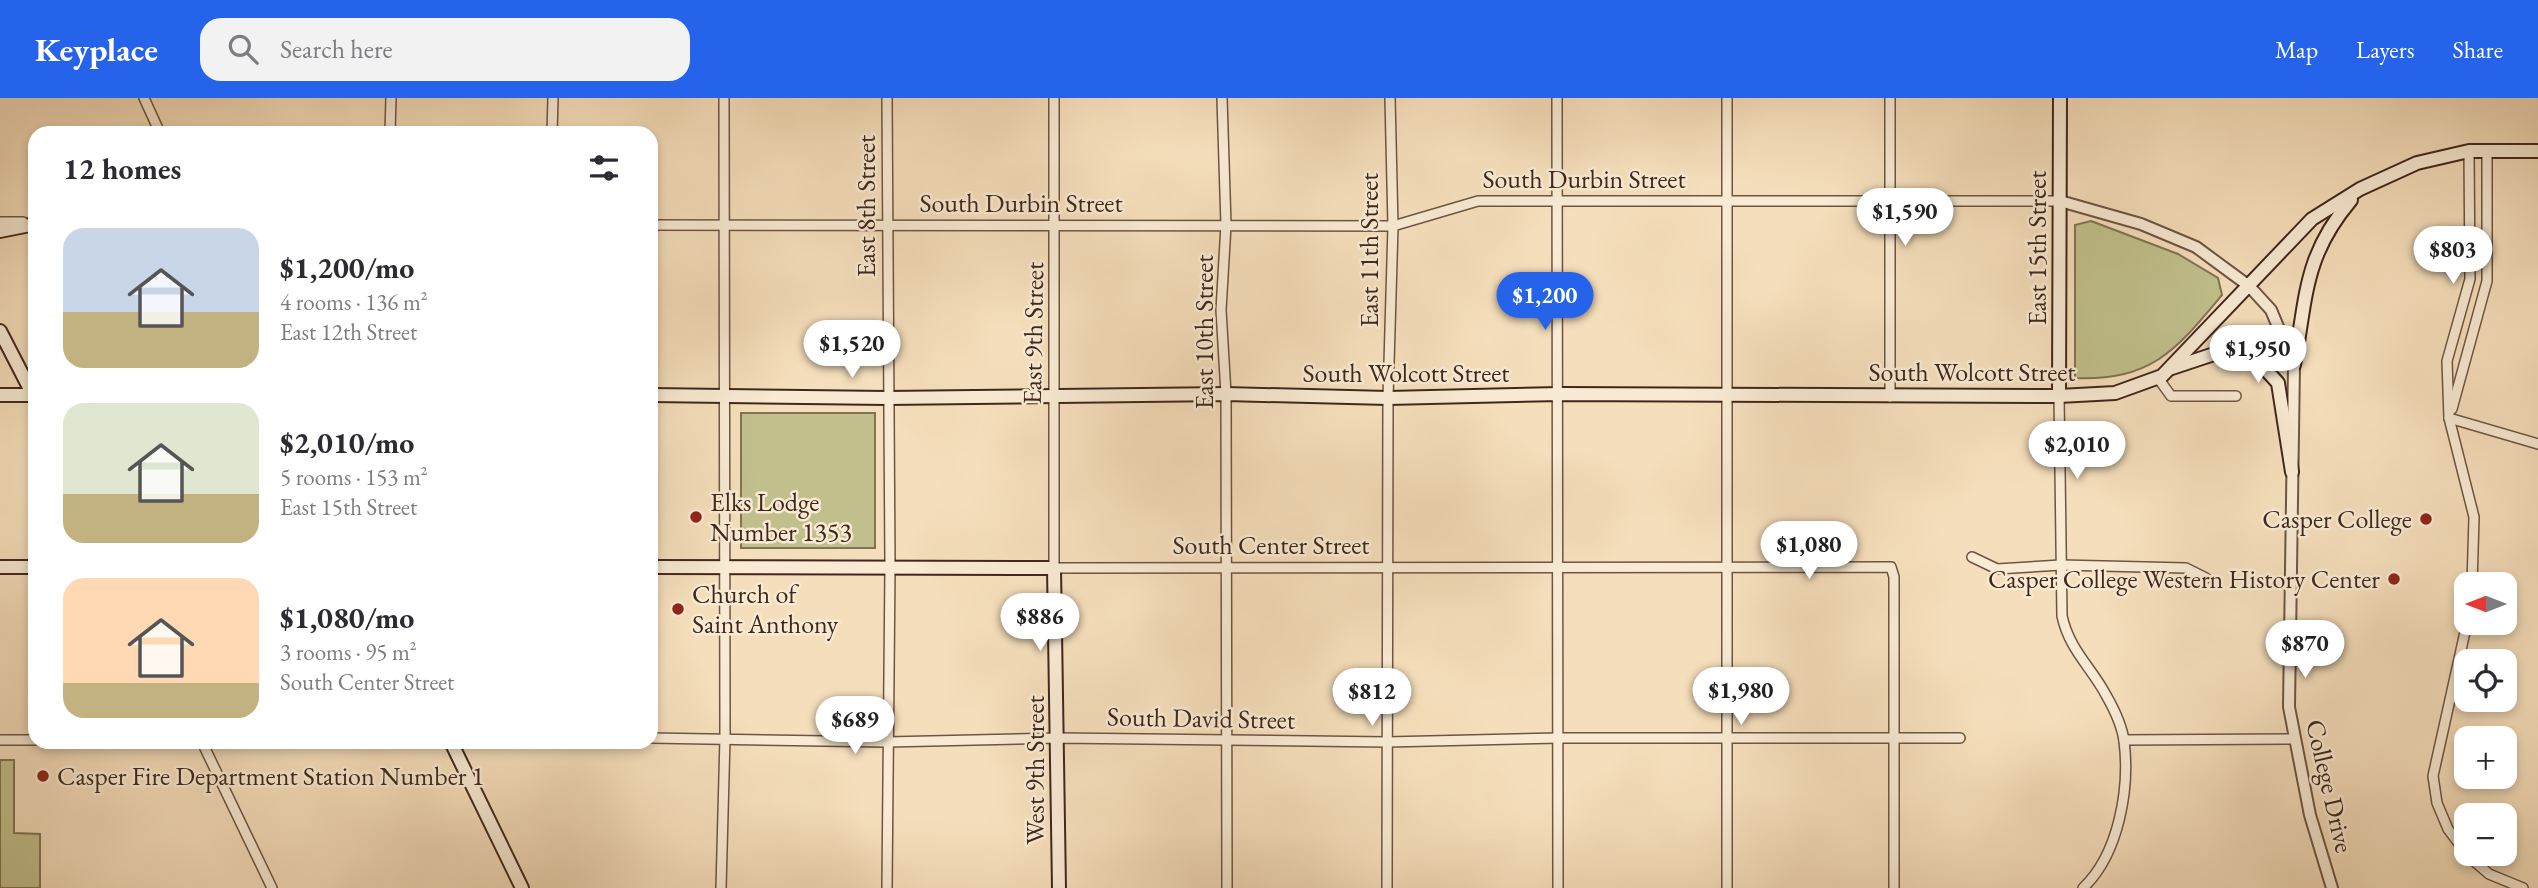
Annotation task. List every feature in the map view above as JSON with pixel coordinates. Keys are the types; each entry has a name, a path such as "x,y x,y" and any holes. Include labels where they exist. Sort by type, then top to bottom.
{"main road":[{"name":"East 15th Street","path":"2059,396 2060,98"},
{"name":"South Wolcott Street","path":"658,395 887,398 1226,394 1388,398 1560,394 1890,397 2115,393 2158,378 2169,369 2312,219 2360,189 2417,163 2469,151 2538,150"},
{"path":"2294,365 2305,286 2314,257 2334,220 2360,189"},
{"path":"0,231 28,225"},
{"path":"0,331 28,385"},
{"path":"2169,369 2217,353 2237,352 2258,361 2278,383 2292,472"},
{"path":"0,395 28,397"},
{"path":"0,567 28,567"},
{"name":"South Center Street","path":"658,567 1054,568"},
{"name":"West 9th Street","path":"1054,568 1059,738 1059,888"},
{"path":"454,749 522,888"}],"street":[{"path":"144,98 157,126"},
{"path":"390,126 391,98"},
{"path":"552,98 552,126"},
{"path":"721,888 726,738 724,98"},
{"name":"East 8th Street","path":"887,98 890,567 887,888"},
{"name":"East 9th Street","path":"1054,98 1054,568"},
{"name":"East 10th Street","path":"1222,98 1226,225 1221,310 1226,394 1227,888"},
{"name":"East 11th Street","path":"1387,888 1388,398 1392,226 1390,98"},
{"path":"1557,98 1560,394 1558,888"},
{"path":"1727,98 1727,888"},
{"path":"1890,98 1890,397"},
{"path":"2469,151 2470,279 2447,361 2449,418 2474,517 2472,572"},
{"path":"2449,418 2487,281 2487,151"},
{"name":"South Durbin Street","path":"658,225 1392,226 1478,201 2060,201 2141,224 2196,247 2249,286"},
{"path":"0,222 28,223"},
{"name":"College Drive","path":"2249,286 2271,310 2294,365 2289,707 2293,739 2310,815 2332,888"},
{"path":"2158,378 2171,396 2236,396"},
{"name":"East 15th Street","path":"2059,396 2062,616 2068,640 2104,691 2124,740"},
{"path":"2449,418 2538,444"},
{"path":"1972,558 1997,569 2061,565 2186,568 2206,578"},
{"name":"South Center Street","path":"1054,568 1891,567 1894,577 1894,737"},
{"path":"2454,837 2437,803 2433,776 2464,635"},
{"path":"1894,737 1894,888"},
{"name":"South David Street","path":"658,738 887,742 1059,738 1387,742 1559,738 1960,738"},
{"path":"2083,888 2091,880 2118,825 2124,782 2124,740 2293,739"},
{"path":"0,740 28,740"},
{"path":"205,749 272,888"},
{"path":"2480,866 2489,874 2523,888"}],"shaded area":[{"path":"2091,221 2178,254 2218,278 2222,295 2176,346 2143,368 2102,378 2075,378 2075,225"},
{"path":"741,413 875,413 875,548 741,548"},
{"path":"0,760 14,760 14,833 40,834 40,888 0,888"}],"place":[{"name":"Elks Lodge Number 1353","path":"696,517"},
{"name":"Casper College","path":"2426,519"},
{"name":"Casper College Western History Center","path":"2394,579"},
{"name":"Church of Saint Anthony","path":"678,609"},
{"name":"Casper Fire Department Station Number 1","path":"43,776"}]}
